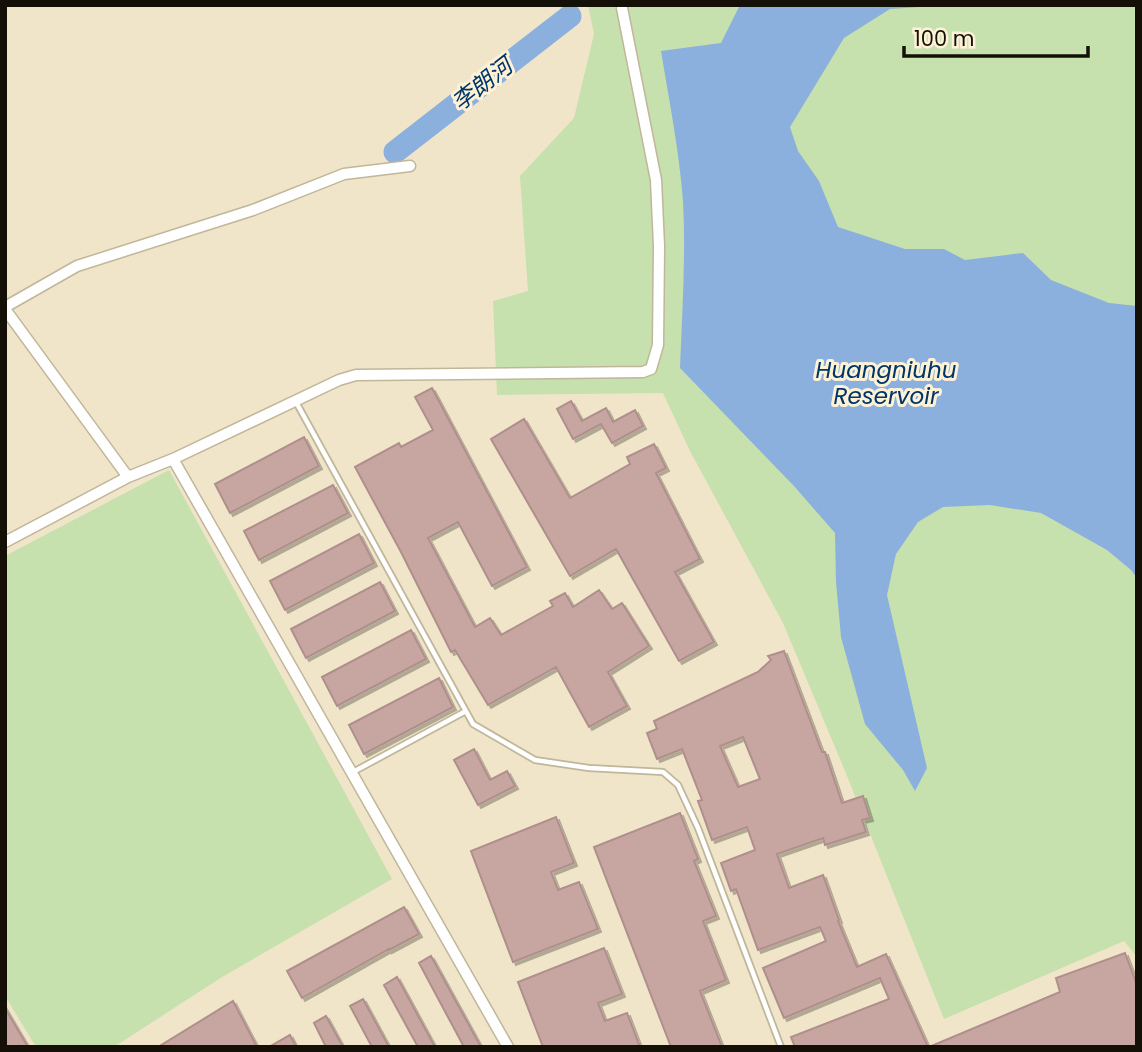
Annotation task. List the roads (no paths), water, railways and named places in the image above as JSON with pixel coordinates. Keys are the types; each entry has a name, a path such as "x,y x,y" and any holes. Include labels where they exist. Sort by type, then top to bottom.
{"street":[{"path":"5,542 128,477 173,459 339,380 356,375 643,372 651,369 658,345 659,246 656,180 622,8"},
{"path":"128,477 5,308 77,266 253,211 344,174 410,166"},
{"path":"173,459 509,1047"}],"lane":[{"path":"296,401 473,724 535,760 589,768 663,772 678,785 698,828 781,1047"},
{"path":"352,773 466,711"}],"water":[{"name":"Huangniuhu Reservoir","path":"740,5 951,5 890,9 844,38 790,127 798,151 819,181 838,227 905,249 944,249 965,260 1023,253 1051,280 1109,303 1137,306 1137,578 1107,550 1041,513 990,505 943,507 918,522 896,554 887,595 927,768 915,791 903,770 865,724 841,637 835,533 794,486 680,368 684,264 683,201 661,51 721,43"}],"waterway":[{"name":"李朗河","path":"395,152 570,16"}]}
